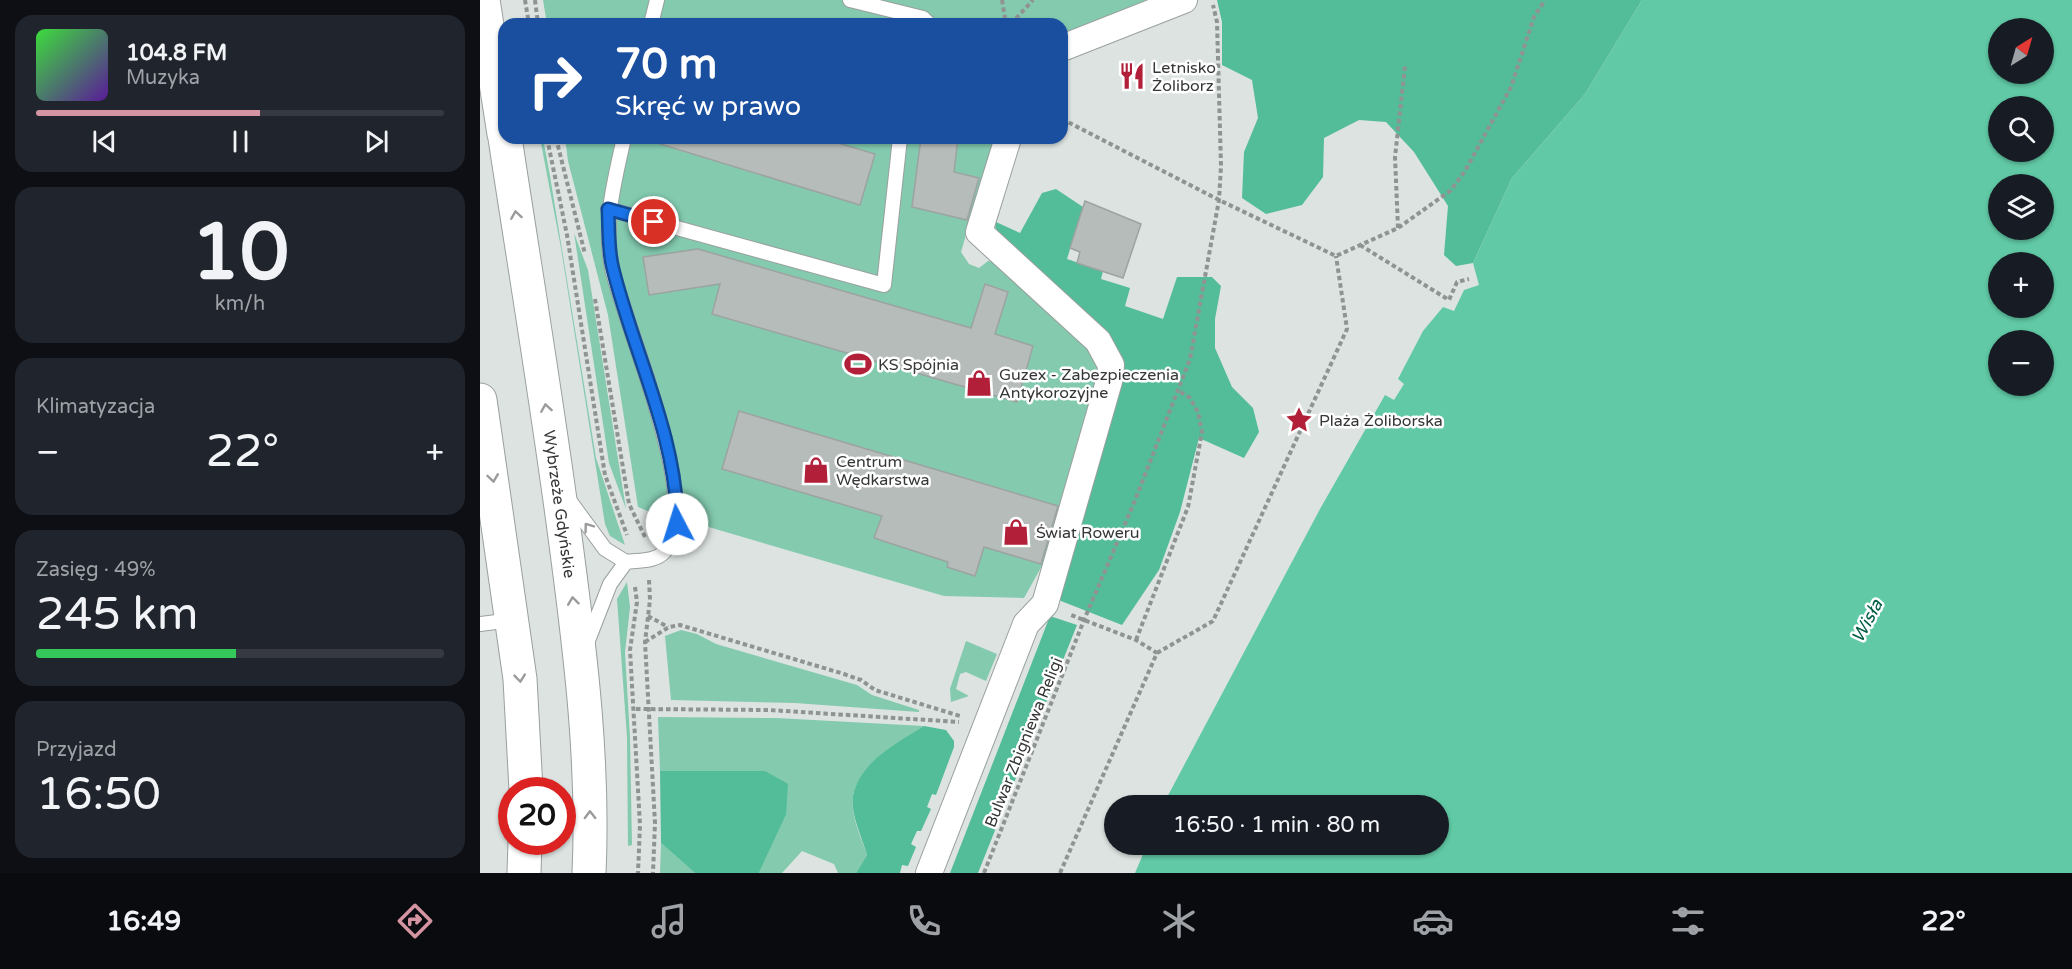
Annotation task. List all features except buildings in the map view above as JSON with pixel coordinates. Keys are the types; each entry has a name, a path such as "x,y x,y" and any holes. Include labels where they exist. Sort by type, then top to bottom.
{"main road":[{"name":"Wybrzeże Gdyńskie","path":"483,0 498,97"},
{"name":"Wybrzeże Gdyńskie","path":"505,144 558,484 581,659 590,776 589,873"},
{"path":"480,400 520,679 525,777"},
{"path":"524,873 525,855"}],"street":[{"path":"1068,46 1184,0"},
{"path":"929,873 1026,624 1045,604 1104,401 1111,365 1098,340 979,232 1006,144"}],"lane":[{"path":"652,18 657,0"},
{"path":"850,0 911,18"},
{"path":"558,484 605,549 629,562 663,554 675,536 677,510 663,431 612,267 608,209 623,144"},
{"path":"608,209 884,285 899,144"},
{"path":"581,659 610,584 629,562"},
{"path":"480,624 512,620"}],"path":[{"path":"525,0 528,18"},
{"path":"535,0 537,18"},
{"path":"1002,0 1007,18"},
{"path":"1015,18 1033,0"},
{"name":"Bulwar Zbigniewa Religi","path":"984,873 1084,620 1179,391 1190,358 1219,200 1221,166 1217,22 1212,0"},
{"path":"1336,256 1398,228 1450,191 1465,171 1511,87 1534,17 1545,0"},
{"path":"1398,228 1395,157 1405,66"},
{"path":"1068,122 1219,200 1336,256"},
{"path":"548,144 567,235 605,475 630,543 629,562 637,602 630,650 636,710 640,825 638,873"},
{"path":"558,144 588,264"},
{"path":"1359,245 1449,300 1457,282 1469,279"},
{"path":"1060,873 1157,653 1213,621 1347,329 1336,256"},
{"path":"595,298 629,504 645,536 648,559 648,616 645,642 655,823 653,873"},
{"path":"1136,640 1188,507 1202,432 1198,412 1190,398 1179,391"},
{"path":"1045,604 1136,640 1157,653"},
{"path":"648,616 669,627"},
{"path":"645,642 669,627 680,625 690,627 719,639 844,674 861,680 875,690 986,724"},
{"path":"636,710 769,710 986,724"}],"shaded area":[{"path":"543,0 1146,0 1068,34 1068,18 546,18"},
{"path":"1217,0 1642,0 1585,94 1512,178 1473,263 1456,266 1444,255 1448,206 1414,152 1386,122 1359,120 1324,138 1323,177 1302,205 1266,214 1242,198 1244,152 1258,118 1252,80 1222,65 1222,22"},
{"path":"541,144 544,144 550,176 596,458 625,545 610,536 605,524 561,248"},
{"name":"KS Spójnia","path":"566,144 992,144 961,252 969,264 979,268 988,261 998,262 1094,349 1101,369 1043,564 1024,598 944,596 695,523 697,511 657,515 638,507 608,315 568,161"},
{"path":"1056,189 1083,207 1067,259 1103,271 1101,279 1130,288 1125,306 1163,319 1177,277 1212,277 1221,286 1215,319 1215,348 1232,387 1253,408 1259,432 1244,458 1199,438 1180,512 1159,570 1122,625 1056,599 1120,378 999,237 995,226 996,222 1020,233 1042,193"},
{"path":"574,233 588,270 626,509 609,463"},
{"path":"627,582 630,607 625,652 630,738 632,845 628,846 627,737 617,599"},
{"path":"1050,616 1077,625 978,873 950,873"},
{"path":"681,630 697,634 716,644 857,685 872,695 919,710 919,712 795,703 671,700 665,636"},
{"path":"966,641 997,654 986,681 966,672 960,674 956,689 969,696 951,702 950,689"},
{"path":"658,717 776,718 924,726 871,763 857,784 852,803 867,855 856,873 838,873 834,864 802,851 782,873 759,873 786,815 765,771 660,771"},
{"path":"924,726 946,730 954,741 954,747 936,795 932,794 927,807 931,809 921,831 917,831 911,844 916,847 908,866 902,865 900,873 856,873 867,855 853,810 853,796 857,784 871,763"},
{"path":"660,771 765,771 788,784 786,815 759,873 695,873 661,843"},
{"path":"661,843 695,873 660,873"}],"water":[{"name":"Wisła","path":"1642,0 2072,0 2072,873 1135,873 1143,855 1449,855 1449,795 1168,795 1320,509 1385,395 1394,400 1404,384 1398,379 1423,331 1443,307 1454,311 1464,290 1479,285 1473,263 1512,178 1585,94"}],"place":[{"name":"Letnisko Żoliborz","path":"1132,76"},
{"name":"KS Spójnia","path":"858,364"},
{"name":"Guzex - Zabezpieczenia Antykorozyjne","path":"979,383"},
{"name":"Plaża Żoliborska","path":"1299,420"},
{"name":"Centrum Wędkarstwa","path":"816,470"},
{"name":"Świat Roweru","path":"1016,532"}],"route":[{"path":"654,222 608,209 612,267 663,431 677,510 677,524"}]}
